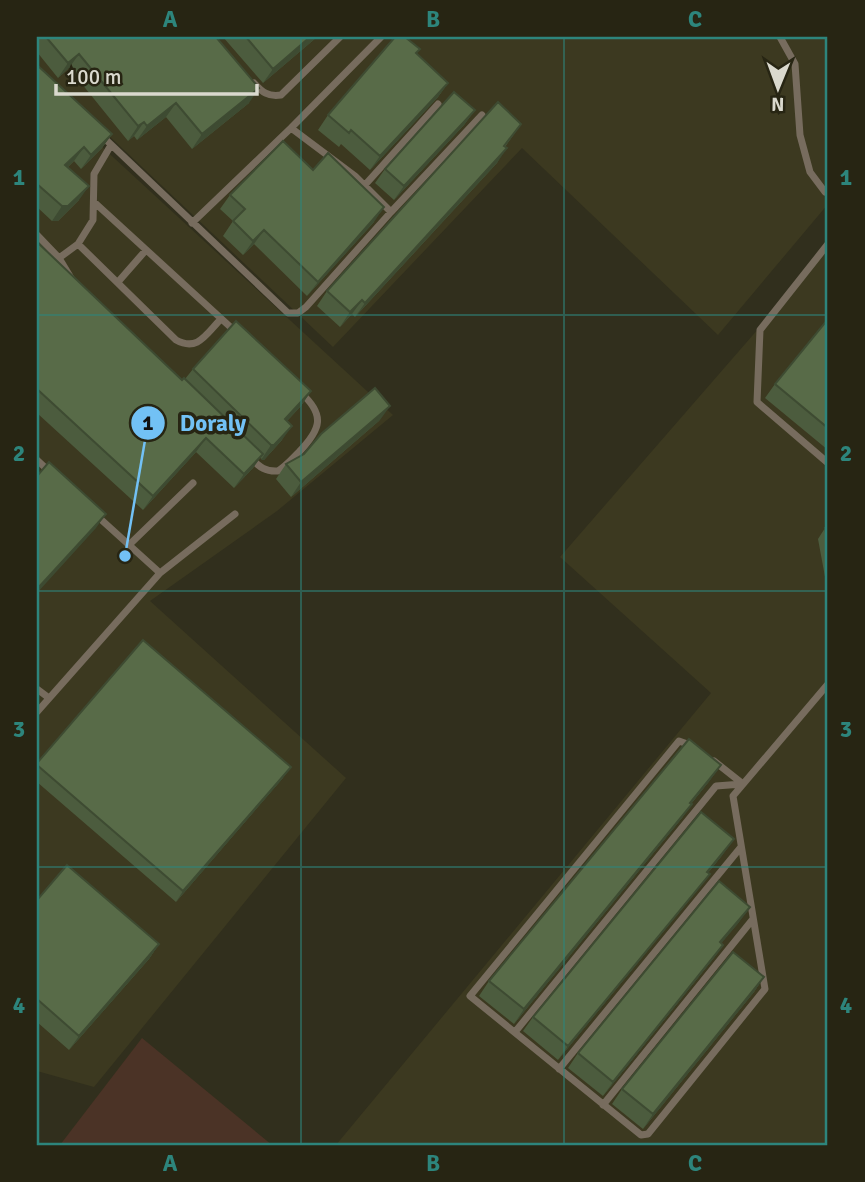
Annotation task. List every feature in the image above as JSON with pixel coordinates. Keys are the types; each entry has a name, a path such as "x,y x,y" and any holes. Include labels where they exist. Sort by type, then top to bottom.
{"lane":[{"path":"246,73 261,91 272,96 281,95 340,37"},
{"path":"192,223 381,37"},
{"path":"780,37 794,64 800,135 810,172 825,192"},
{"path":"365,186 438,104"},
{"path":"93,127 288,313 298,313 482,115"},
{"path":"291,128 365,186 391,212"},
{"path":"60,258 78,244 93,220 94,174 111,145"},
{"path":"94,202 242,338"},
{"path":"37,235 60,258 74,284"},
{"path":"78,244 176,340 186,345 196,344 221,319"},
{"path":"828,244 760,330 757,402 828,463"},
{"path":"118,282 146,250"},
{"path":"242,450 262,468 278,471 312,438 318,420 317,412 313,404 293,385"},
{"path":"37,460 58,480"},
{"path":"129,545 193,484"},
{"path":"86,506 160,573"},
{"path":"37,712 160,573 235,514"},
{"path":"743,784 703,753 685,741 679,741 470,996 641,1135 649,1134 765,989 733,796 828,684"},
{"path":"37,689 50,698"},
{"path":"515,1032 716,786 743,784"},
{"path":"559,1069 741,847"},
{"path":"603,1105 753,919"}],"shaded area":[{"path":"37,37 828,37 828,204 718,335 522,148 333,347 37,68"},
{"path":"37,87 393,415 277,511 150,601 346,778 94,1087 37,1071"},
{"path":"828,242 828,1145 336,1145 711,693 560,557 759,328"},
{"path":"142,1038 272,1145 60,1145"}],"building":[{"path":"46,37 216,37 259,88 202,134 176,103 147,126 144,122 138,126 79,54 68,63"},
{"path":"246,37 310,37 273,69"},
{"path":"395,37 405,37 420,49 416,53 448,83 380,156 351,130 349,133 328,115"},
{"path":"37,65 112,134 91,155 84,147 65,165 89,186 68,206 62,206 37,184"},
{"path":"454,92 475,110 404,186 385,169"},
{"path":"498,102 521,124 504,146 507,148 365,303 362,300 350,312 327,291"},
{"path":"283,141 313,170 328,153 384,207 318,282 264,230 253,241 233,221 245,209 230,195"},
{"path":"37,242 263,454 244,474 206,438 153,496 37,389"},
{"path":"828,319 828,428 775,384"},
{"path":"236,321 311,391 285,419 292,426 274,445 193,369"},
{"path":"375,388 390,406 301,482 286,464 304,454 321,434"},
{"path":"49,462 106,514 37,589 37,476"},
{"path":"143,640 291,767 183,891 37,765"},
{"path":"689,739 721,765 524,1009 489,981"},
{"path":"701,812 734,839 707,872 710,874 568,1046 533,1017"},
{"path":"67,865 159,944 79,1036 37,999 37,900"},
{"path":"719,881 750,907 720,942 723,945 613,1082 578,1053"},
{"path":"733,952 764,977 653,1114 622,1089"}],"place":[{"name":"Doraly","path":"125,556"}]}
